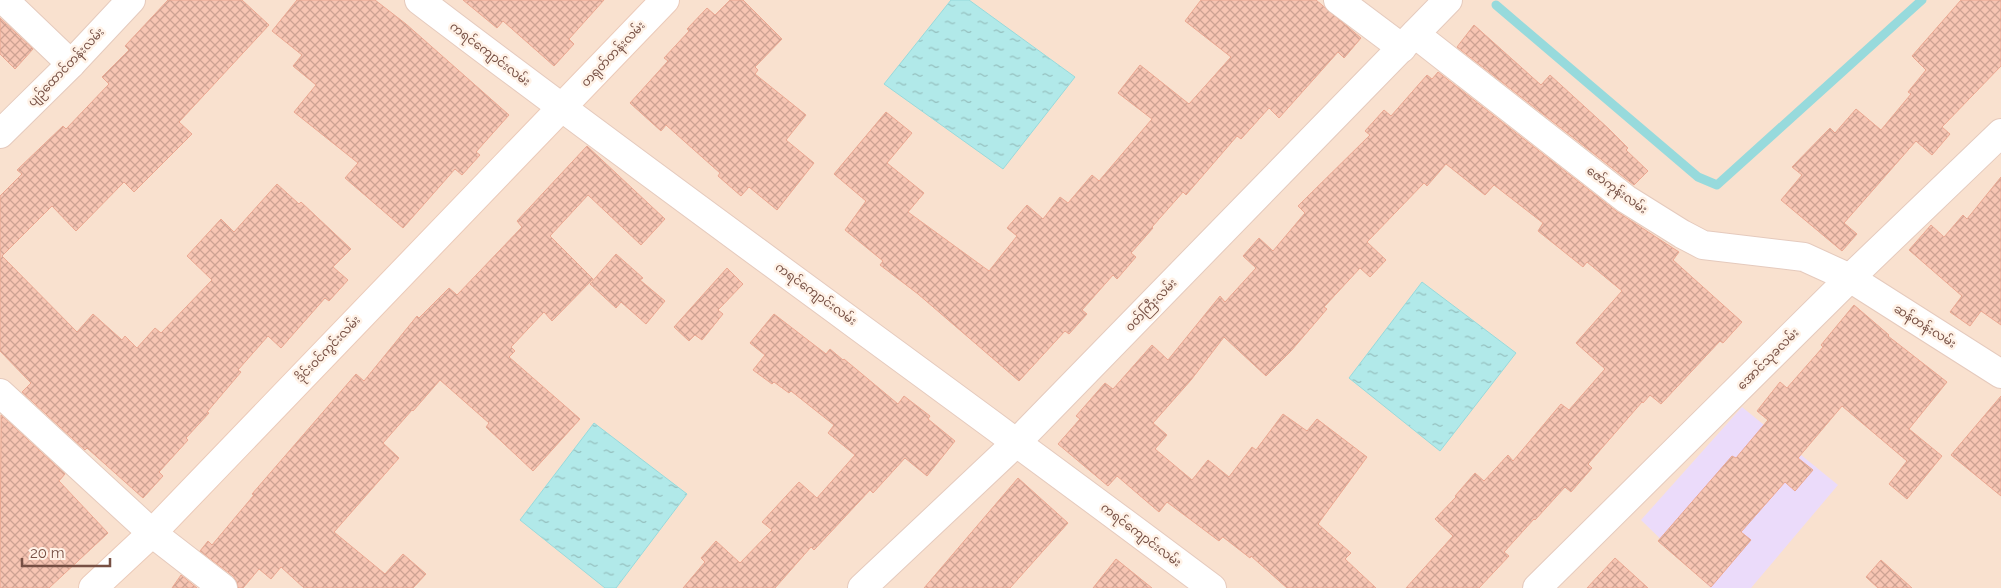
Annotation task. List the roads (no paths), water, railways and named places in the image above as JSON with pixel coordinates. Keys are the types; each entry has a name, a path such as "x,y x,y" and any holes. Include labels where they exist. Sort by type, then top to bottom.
{"street":[{"path":"4,0 71,64"},
{"name":"ပျဉ်ထောင်တန်းလမ်း","path":"0,134 71,64 131,0"},
{"name":"ကရင်ကျောင်းလမ်း","path":"419,0 560,108 1018,442 1212,588"},
{"name":"တရုတ်တန်းလမ်း","path":"560,108 665,0"},
{"name":"ဇော်ကုန်းလမ်း","path":"1338,0 1424,24 1626,198 1682,234 1703,244 1804,257 1850,278"},
{"name":"၀တ်ကြီးလမ်း","path":"862,588 1018,442 1424,24"},
{"name":"ဒိုင်းဝင်ကွင်းလမ်း","path":"93,588 152,533 560,108"},
{"name":"အောင်သုခလမ်း","path":"1536,588 1850,278 2001,133"},
{"name":"ဆန်တန်းလမ်း","path":"1850,278 2001,374"},
{"path":"0,393 152,533 223,588"}],"water":[{"path":"951,0 969,0 1075,77 1003,169 884,84"},
{"path":"1422,282 1516,353 1440,451 1349,378"},
{"path":"594,423 687,494 616,588 605,588 520,520"}],"waterway":[{"path":"1496,5 1698,177 1717,185 1922,0"}]}
